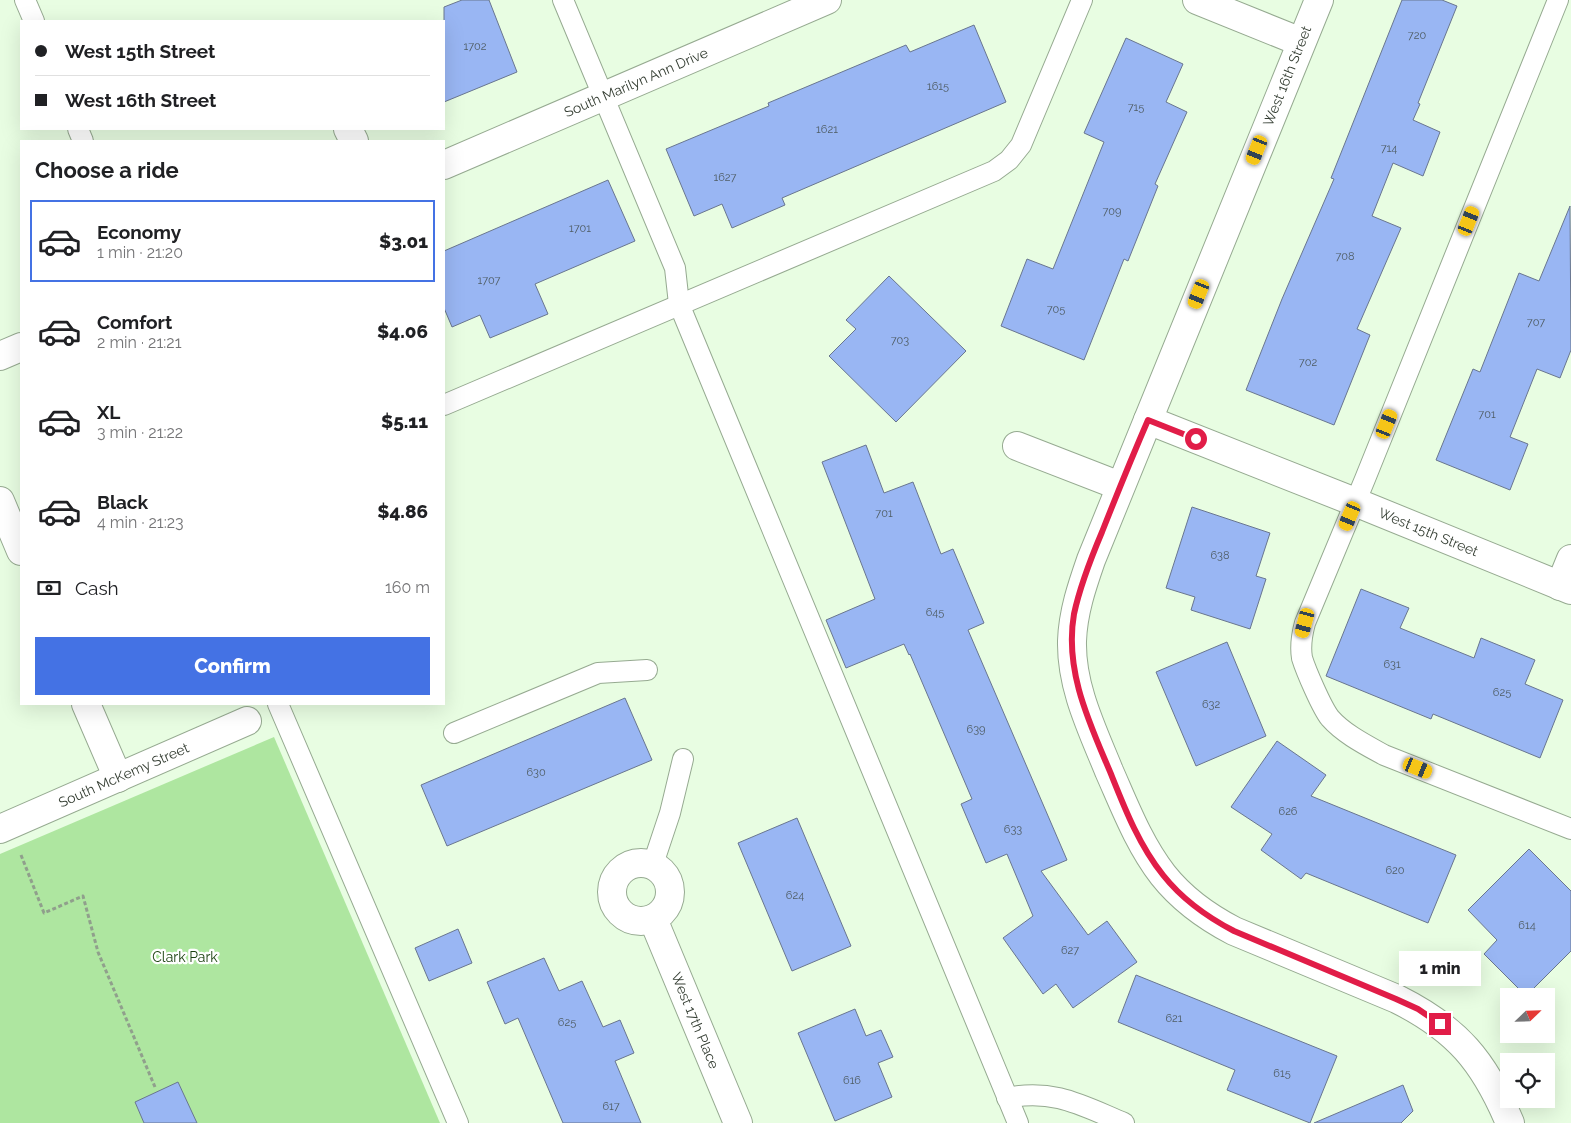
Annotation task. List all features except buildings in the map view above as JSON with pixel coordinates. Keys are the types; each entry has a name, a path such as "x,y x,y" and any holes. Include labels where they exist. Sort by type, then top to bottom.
{"street":[{"name":"South Marilyn Ann Drive","path":"445,165 827,0"},
{"path":"1197,0 1301,42"},
{"name":"West 16th Street","path":"1319,0 1120,486 1081,588 1074,615 1073,663 1084,710 1130,819 1150,857 1163,876 1180,894 1214,921 1418,1009 1440,1024 1459,1040 1476,1060 1491,1082 1510,1123"},
{"path":"0,356 20,347"},
{"name":"West 15th Street","path":"1148,420 1565,588"},
{"path":"1017,446 1120,486"},
{"path":"0,501 20,549"},
{"path":"1565,588 1571,558"},
{"path":"86,705 118,778"},
{"name":"South McKemy Street","path":"0,829 247,721"},
{"path":"643,862 653,864 661,869 670,886 670,897 667,906 661,914 653,919 643,922 634,920 617,910 613,901 613,882 625,867 643,862"},
{"name":"West 17th Place","path":"653,919 738,1123"}],"lane":[{"path":"25,0 34,20"},
{"path":"563,0 674,268 679,304 1018,1123"},
{"path":"445,405 994,171 1009,160 1021,145 1082,0"},
{"path":"1558,0 1305,623 1302,634 1302,658 1323,707 1330,717 1340,727 1369,747 1384,755 1571,829"},
{"path":"454,733 598,673 647,670"},
{"path":"278,705 458,1123"},
{"path":"653,864 670,813 683,759"},
{"path":"1007,1098 1024,1094 1045,1094 1065,1099 1124,1123"}],"path":[{"path":"20,852 44,913 83,896 98,952 155,1087"}],"green space":[{"name":"Clark Park","path":"274,737 440,1123 0,1123 0,854"}],"route":[{"path":"1196,439 1148,420 1120,486 1081,588 1074,615 1073,663 1084,710 1139,839 1163,876 1180,894 1214,921 1418,1009 1440,1024"}]}
